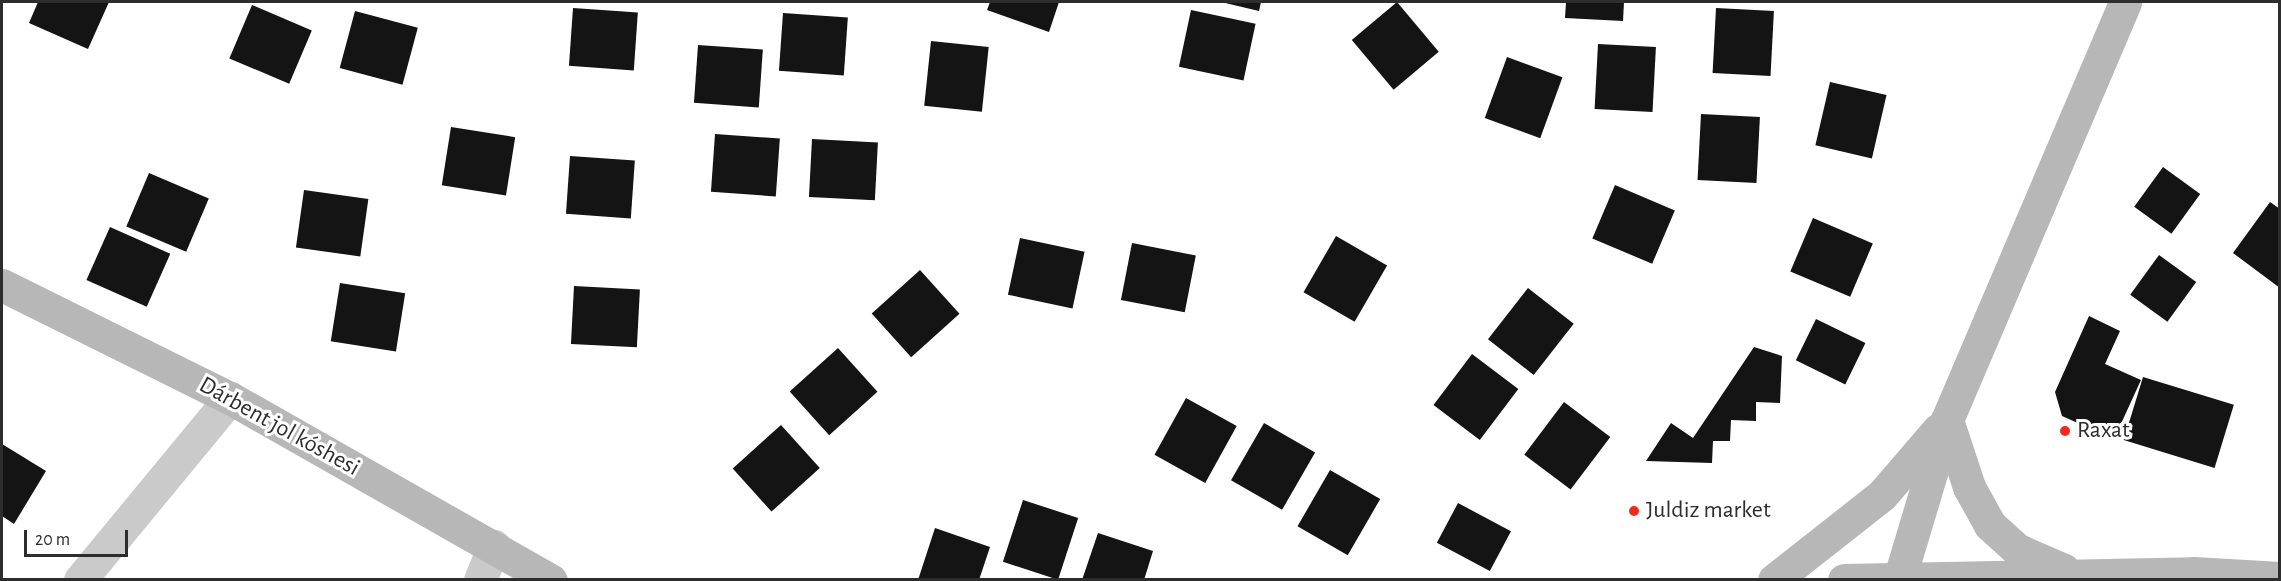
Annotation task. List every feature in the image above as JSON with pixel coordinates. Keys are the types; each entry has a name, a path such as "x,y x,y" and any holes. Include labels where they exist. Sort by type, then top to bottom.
{"street":[{"path":"1899,578 1947,420 2125,2"},
{"name":"Dárbent jol kóshesi","path":"2,285 230,398 551,579"},
{"path":"80,579 230,398"},
{"path":"1947,420 1969,487 1990,525 2018,550 2076,575"},
{"path":"1774,579 1882,495 1947,420"},
{"path":"480,579 494,546"},
{"path":"1844,579 2194,573 2280,578"}],"building":[{"path":"38,2 109,2 88,49 29,23"},
{"path":"990,2 1059,2 1049,32 987,10"},
{"path":"1221,2 1261,2 1259,11"},
{"path":"1397,2 1439,52 1394,90 1352,40"},
{"path":"1566,2 1624,2 1623,21 1565,18"},
{"path":"252,5 312,30 289,84 229,58"},
{"path":"573,8 638,13 634,70 569,66"},
{"path":"1716,8 1774,11 1771,76 1713,73"},
{"path":"1191,10 1256,24 1243,80 1179,67"},
{"path":"355,11 418,28 403,85 340,68"},
{"path":"783,13 848,18 844,75 779,71"},
{"path":"931,41 989,47 982,112 924,106"},
{"path":"1598,44 1656,47 1653,112 1595,109"},
{"path":"698,45 763,50 759,107 694,103"},
{"path":"1507,57 1562,77 1540,138 1485,118"},
{"path":"1830,82 1887,95 1872,158 1815,145"},
{"path":"1701,114 1760,117 1756,183 1698,180"},
{"path":"451,127 515,137 506,195 442,185"},
{"path":"715,134 780,139 776,196 711,192"},
{"path":"812,139 878,142 875,200 809,197"},
{"path":"570,156 635,161 631,218 566,214"},
{"path":"2163,167 2200,194 2171,234 2134,207"},
{"path":"149,173 209,198 186,252 126,226"},
{"path":"1615,185 1675,210 1652,264 1592,238"},
{"path":"304,190 368,199 360,256 296,247"},
{"path":"2270,202 2280,209 2280,288 2233,253"},
{"path":"1813,218 1873,243 1850,297 1790,271"},
{"path":"110,227 170,254 147,307 86,280"},
{"path":"1336,236 1387,266 1355,322 1304,292"},
{"path":"1020,238 1085,252 1072,308 1008,295"},
{"path":"1132,243 1196,255 1185,312 1121,300"},
{"path":"2159,255 2196,282 2167,322 2130,295"},
{"path":"920,270 959,314 911,357 872,313"},
{"path":"340,283 405,293 396,352 331,341"},
{"path":"574,286 640,289 637,347 571,344"},
{"path":"1528,288 1574,324 1534,375 1488,339"},
{"path":"2089,316 2120,331 2105,364 2141,380 2114,439 2062,416 2055,392"},
{"path":"1816,319 1865,343 1845,384 1796,360"},
{"path":"1754,347 1782,356 1780,403 1756,402 1756,421 1731,420 1730,441 1713,441 1712,463 1646,461 1671,423 1693,438"},
{"path":"838,348 877,392 829,435 790,391"},
{"path":"1472,354 1518,389 1480,440 1433,405"},
{"path":"2143,377 2234,405 2215,468 2124,440"},
{"path":"1186,398 1237,426 1205,483 1154,455"},
{"path":"1564,402 1610,437 1571,490 1524,455"},
{"path":"1264,423 1315,452 1282,510 1231,480"},
{"path":"781,425 820,468 772,512 733,468"},
{"path":"2,444 46,471 14,524 2,516"},
{"path":"1330,470 1380,499 1348,555 1298,526"},
{"path":"1023,500 1078,518 1058,580 1003,562"},
{"path":"1458,503 1511,531 1490,571 1437,543"},
{"path":"935,528 990,547 979,580 918,580"},
{"path":"1098,533 1153,551 1144,580 1082,580"}],"place":[{"name":"Raxat","path":"2065,431"},
{"name":"Juldiz market","path":"1634,511"}]}
